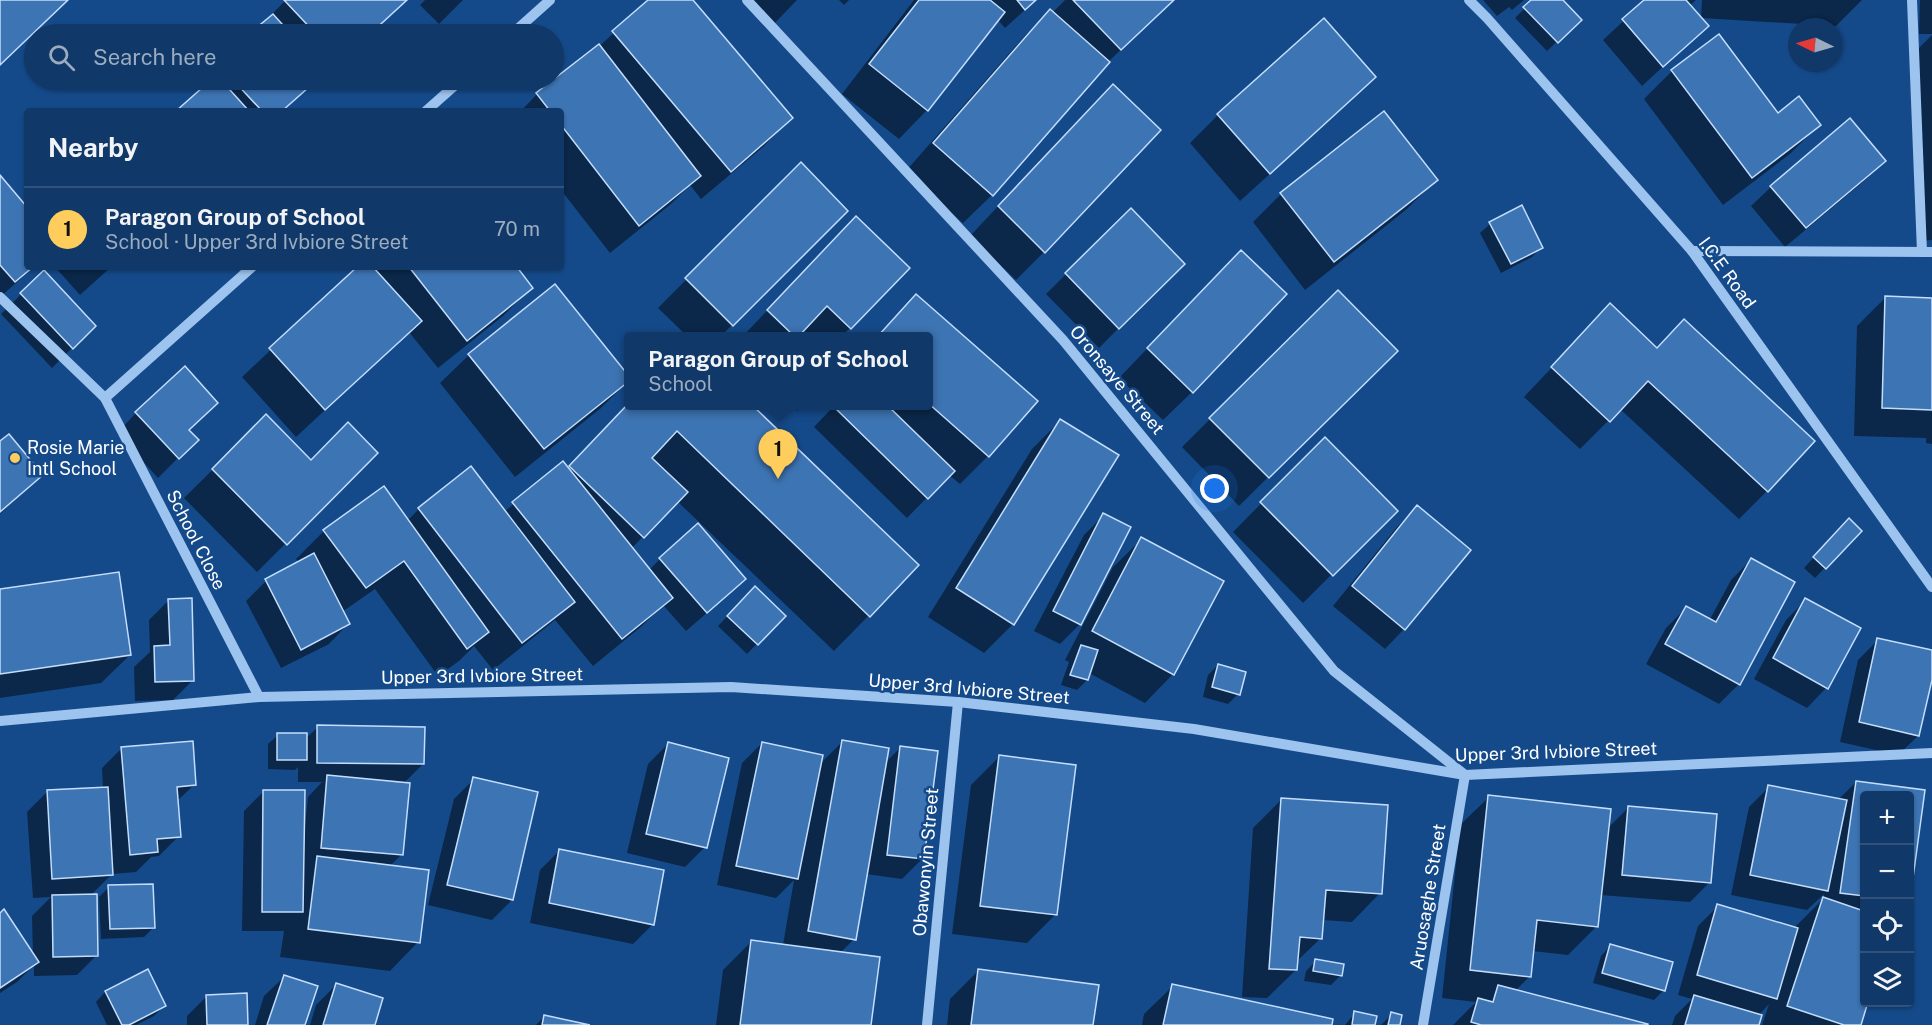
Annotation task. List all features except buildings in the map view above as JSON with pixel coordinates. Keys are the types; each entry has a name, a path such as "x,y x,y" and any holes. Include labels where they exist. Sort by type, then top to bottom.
{"street":[{"path":"523,24 550,0"},
{"name":"Oronsaye Street","path":"747,0 1063,340 1334,671 1465,775"},
{"name":"I.C.E Road","path":"1468,0 1487,18 1692,251 1932,587"},
{"path":"1692,251 1927,252 1912,0"},
{"path":"429,108 450,90"},
{"path":"105,398 249,270"},
{"name":"School Close","path":"0,297 105,398 259,698"},
{"name":"Upper 3rd Ivbiore Street","path":"0,721 259,698 731,687 958,702 1194,729 1465,775 1932,753"},
{"name":"Obawonyin Street","path":"927,1025 958,702"},
{"name":"Aruosaghe Street","path":"1423,1025 1465,775"}],"place":[{"name":"Rosie Marie Intl School","path":"15,458"},
{"name":"Paragon Group of School","path":"778,479"}]}
